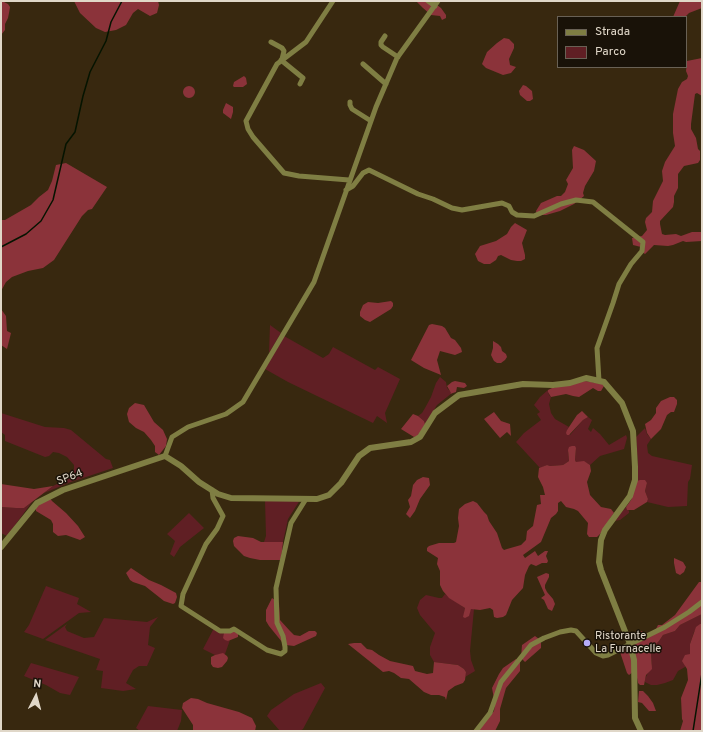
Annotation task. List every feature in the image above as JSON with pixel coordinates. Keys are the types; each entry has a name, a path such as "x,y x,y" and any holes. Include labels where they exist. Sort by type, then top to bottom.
{"street":[{"path":"333,1 306,42 282,59 273,69 246,121 248,129 253,137 284,172 299,176 350,180"},
{"path":"428,1 436,3 398,57 386,84 371,121 314,282 243,402 226,414 188,426 172,437 165,456 181,466 199,482 218,494 230,498 317,499 329,495 341,483 359,456 370,448 410,442 420,437 435,414 459,395 523,384 553,385 570,383 586,378 604,382 622,403 633,431 635,467 633,490 624,505 605,530 601,540 599,562 630,644 634,660 635,718 641,731"},
{"path":"385,36 381,42 381,45 398,57"},
{"path":"271,42 282,48 284,51 282,59"},
{"path":"282,59 303,78 300,84"},
{"path":"363,64 386,84"},
{"path":"350,102 352,109 371,121"},
{"path":"346,190 353,186 363,173 369,170 418,194 452,208 462,210 502,203 509,206 512,212 517,215 534,216 561,204 576,200 593,202 643,242 642,251 631,264 619,284 597,348 599,381"},
{"name":"SP64","path":"1,547 38,503 63,490 165,456"},
{"path":"212,490 213,498 223,516 217,529 206,544 183,594 181,606 220,630 230,631 234,629 267,650 281,654 285,651 286,647 277,623 276,588 290,523 306,499"},
{"path":"476,731 490,714 501,682 530,645 560,632 571,630 576,631 596,653 603,656 608,655 664,627 689,612 702,602"}],"green space":[{"path":"270,325 281,333 269,353"},
{"path":"284,336 323,358 329,354 333,347 375,370 378,367 400,379 385,413 387,423 377,416 373,423 288,382 265,369"},
{"path":"440,377 446,382 447,388 452,393 437,405 425,424 424,421 418,416 425,408"},
{"path":"548,390 551,397 549,404 551,413 555,419 569,427 567,430 570,435 583,420 588,417 592,420 588,429 591,432 593,428 609,445 626,435 627,438 624,449 600,456 590,465 587,463 576,462 576,448 568,452 569,461 563,465 547,465 540,468 516,442 524,433 541,420 537,414 540,412 534,405"},
{"path":"1,413 45,427 71,430 106,459 110,460 113,468 44,493 53,486 67,479 74,469 74,465 67,457 59,453 53,452 49,456 45,457 5,441 5,435 1,432"},
{"path":"645,428 651,439 647,445 648,453 652,456 692,465 690,479 688,482 687,506 668,507 647,502 648,499 645,491 647,483 637,481 638,466 636,437"},
{"path":"265,500 300,500 288,519 283,542 264,542 266,536"},
{"path":"32,502 7,536 1,533 1,507 24,508"},
{"path":"626,507 629,513 620,520 614,521"},
{"path":"189,513 204,528 180,547 174,557 170,554 175,541 167,534"},
{"path":"46,586 79,598 77,604 91,612 79,613 43,639 24,632 29,625"},
{"path":"445,594 465,608 464,615 469,613 471,609 474,609 470,651 471,660 475,671 465,677 466,672 458,665 434,662 430,655 430,647 435,633 420,615 417,608 420,600 426,595 442,598"},
{"path":"702,614 702,624 700,624 694,632 690,644 690,654 685,667 678,671 673,680 665,683 651,685 645,682 652,664 651,651 663,635 675,631 680,625"},
{"path":"158,617 150,627 148,645 155,648 147,666 139,666 133,670 126,683 136,689 123,691 101,688 103,671 96,670 100,659 45,640 67,624 65,627 67,631 84,638 94,637 104,618 147,622"},
{"path":"214,628 227,632 228,641 230,640 225,654 215,655 203,649"},
{"path":"31,663 79,677 70,695 60,693 46,685 24,676"},
{"path":"321,683 325,688 303,729 300,731 280,731 267,716 271,710 294,694"},
{"path":"148,706 182,710 181,721 177,731 140,731 136,728"}],"shaded area":[{"path":"2,1 10,7 5,24 5,30 1,35"},
{"path":"74,1 158,1 159,5 157,13 150,16 138,9 133,13 126,25 116,30 105,32 96,28 80,13"},
{"path":"416,1 436,1 437,5 446,15 446,18 442,20 440,16 431,15"},
{"path":"680,1 702,1 702,8 689,13 686,16 673,16"},
{"path":"504,38 509,39 514,44 514,48 509,59 510,65 516,67 511,73 503,75 486,68 482,64 487,52"},
{"path":"702,58 702,96 697,93 695,94 691,124 691,129 696,138 698,149 700,151 700,160 698,163 684,166 678,174 678,188 674,196 673,207 660,221 660,224 662,234 676,234 681,236 692,232 702,232 702,241 683,241 668,246 654,245 645,254 642,252 641,247 633,245 632,238 642,236 647,230 645,222 646,218 652,212 653,201 663,181 662,171 665,162 675,146 673,114 678,89 688,76 686,71 687,61"},
{"path":"244,76 247,84 243,87 233,86 234,82"},
{"path":"523,85 532,91 533,99 530,101 527,101 520,95 519,91"},
{"path":"189,86 193,88 195,92 193,96 189,98 185,96 183,92 185,88"},
{"path":"226,103 233,107 231,119 223,113"},
{"path":"574,146 584,150 596,161 594,171 585,186 583,193 584,196 574,204 560,211 546,215 537,215 536,211 541,203 557,196 561,196 565,192 568,184 566,180 573,168 572,150"},
{"path":"66,163 107,187 92,209 88,210 82,216 54,260 43,268 28,271 12,277 6,282 1,291 1,220 5,220 31,205 48,190 56,165"},
{"path":"515,223 527,230 522,243 525,259 521,261 511,260 501,255 490,264 484,264 478,261 475,254 480,246 496,241 507,234"},
{"path":"391,301 393,306 391,309 370,322 360,316 363,305 368,302 378,303"},
{"path":"1,309 6,316 7,331 11,333 7,349 1,345"},
{"path":"432,324 445,328 451,338 455,340 461,348 462,352 455,355 440,351 437,360 441,375 424,368 411,360 429,325"},
{"path":"493,341 501,347 502,351 506,354 507,357 501,363 494,361 491,355"},
{"path":"455,381 465,383 467,386 464,388 457,387 456,392 450,394 451,393 447,386"},
{"path":"585,381 603,384 604,386 601,391 593,388 579,397 566,394 551,397 548,392 548,390 552,388"},
{"path":"674,397 677,400 674,412 667,415 661,429 651,439 647,433 645,424 651,420 656,413 656,408 661,401"},
{"path":"135,403 144,405 154,422 163,430 167,439 166,446 159,455 155,452 155,446 144,432 129,422 127,414 129,408"},
{"path":"582,411 588,417 583,420 569,435 567,435 567,430 577,415"},
{"path":"494,412 501,421 510,424 511,436 507,432 500,438 484,419"},
{"path":"413,414 424,421 425,424 418,436 414,437 401,429"},
{"path":"575,446 576,448 576,462 584,461 590,465 591,471 587,482 590,495 601,507 611,509 614,513 602,532 597,537 589,537 587,534 588,523 578,511 566,507 561,501 558,503 558,511 551,518 541,542 523,555 525,558 535,551 538,556 545,551 548,551 546,556 548,561 547,563 542,563 536,566 531,564 529,566 525,575 523,588 512,600 506,615 497,618 494,617 493,610 490,608 480,610 471,609 469,616 465,618 463,617 465,608 449,598 443,591 440,585 440,571 437,564 438,558 427,551 427,548 439,543 456,542 459,526 459,509 465,504 473,501 477,503 487,515 504,550 521,545 526,540 527,531 533,526 537,505 541,504 540,495 545,495 538,477 539,468 547,465 563,465 569,461 568,450 569,447"},
{"path":"423,477 429,478 430,485 420,499 410,518 406,514 410,507 408,500 411,496 413,485 417,480"},
{"path":"645,480 647,483 645,491 648,499 647,502 634,510 627,510 626,507 631,500 637,481"},
{"path":"1,484 34,489 53,486 24,508 16,508 1,507"},
{"path":"49,497 78,526 85,537 80,540 66,535 58,536 53,532 53,524 51,520 36,511 36,507"},
{"path":"238,536 253,538 261,542 283,542 281,560 260,560 244,556 234,546 234,538"},
{"path":"674,558 683,562 686,567 684,572 680,575 676,573"},
{"path":"131,568 149,580 176,593 177,597 175,603 173,604 164,601 145,586 130,580 126,573"},
{"path":"546,573 549,574 549,577 545,588 555,604 552,611 548,609 544,600 541,598 545,595 537,577"},
{"path":"699,582 702,582 702,614 680,625 675,631 663,635 651,651 652,669 646,675 644,685 640,685 638,683 630,639 631,637 642,631 645,635 654,633 658,625 662,625 675,615"},
{"path":"272,598 279,603 280,620 294,635 300,636 309,631 315,631 317,633 316,636 294,646 286,645 282,642 266,621 266,610"},
{"path":"702,624 702,731 680,731 683,721 681,698 688,680 687,669 682,661 685,655 690,654 690,644 696,627"},
{"path":"234,631 238,634 238,637 228,641 223,638 224,633"},
{"path":"535,636 541,643 541,648 525,662 521,658 522,645"},
{"path":"361,643 367,649 372,650 390,661 413,666 415,671 427,674 433,673 434,662 458,665 466,672 465,680 463,683 448,691 446,700 445,697 439,695 431,695 424,692 409,679 401,678 389,671 383,672 348,644"},
{"path":"629,647 633,672 629,675 620,652"},
{"path":"223,653 228,658 227,661 222,667 213,667 211,664 211,657"},
{"path":"516,659 520,663 520,671 506,688 500,709 500,721 495,731 477,731 494,711 495,704 492,688 499,674 503,668"},
{"path":"639,691 643,691 648,696 656,711 649,711 642,703 638,702"},
{"path":"191,698 239,712 252,718 256,726 255,731 193,731 193,725 182,708 183,703"}],"waterway":[{"path":"1,247 26,234 41,221 53,200 66,144 75,132 90,72 106,41 111,22 122,1"},
{"path":"693,731 702,673"}],"place":[{"name":"Ristorante La Furnacelle","path":"587,643"}]}
